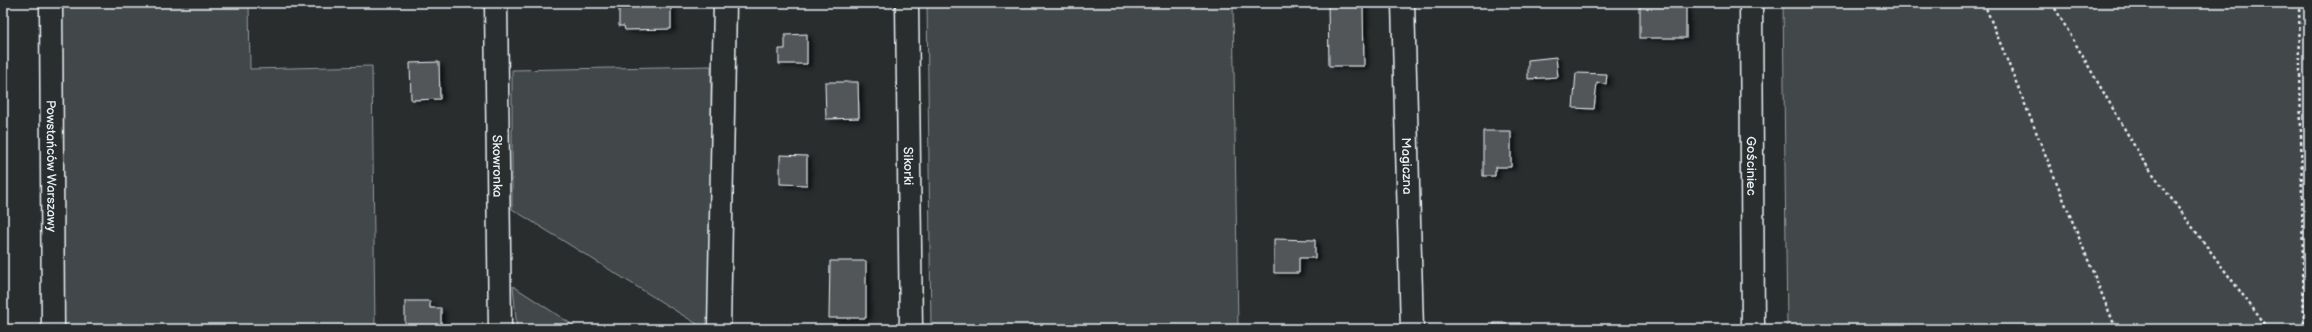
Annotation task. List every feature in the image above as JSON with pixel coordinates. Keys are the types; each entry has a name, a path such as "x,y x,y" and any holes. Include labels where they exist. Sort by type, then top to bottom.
{"street":[{"name":"Powstańców Warszawy","path":"51,3 53,329"},
{"name":"Skowronka","path":"496,3 500,329"},
{"path":"719,329 725,3"},
{"name":"Sikorki","path":"907,3 911,329"},
{"name":"Magiczna","path":"1403,3 1412,329"},
{"name":"Gościniec","path":"1751,3 1753,329"}],"path":[{"path":"1984,3 2116,329"},
{"path":"2052,3 2142,159 2268,329"},
{"path":"2299,3 2304,329"}],"shaded area":[{"path":"60,3 249,3 250,69 372,66 375,329 63,329"},
{"path":"927,3 1233,3 1238,329 931,329"},
{"path":"1783,3 2309,3 2309,329 1787,329"},
{"path":"711,66 712,309 710,319 705,329 512,209 512,70"},
{"path":"513,286 579,329 517,329"}],"building":[{"path":"619,3 671,3 671,29 625,30 624,26 619,26"},
{"path":"1328,3 1363,3 1364,66 1329,66"},
{"path":"1640,3 1686,3 1686,38 1640,38"},
{"path":"807,34 807,64 779,64 779,49 785,49 785,35"},
{"path":"1556,57 1558,77 1528,79 1528,60"},
{"path":"439,62 440,99 411,100 410,63"},
{"path":"1576,73 1607,74 1606,84 1597,83 1594,109 1573,108"},
{"path":"825,82 858,82 859,118 826,119"},
{"path":"1483,131 1511,131 1511,167 1495,167 1495,176 1483,176"},
{"path":"780,155 807,156 807,185 780,184"},
{"path":"1274,239 1315,240 1315,258 1299,258 1299,273 1274,273"},
{"path":"830,261 866,261 866,318 829,318"},
{"path":"405,301 430,301 430,308 441,308 441,329 405,329"},
{"path":"1494,323 1520,323 1520,329 1494,329"}]}
